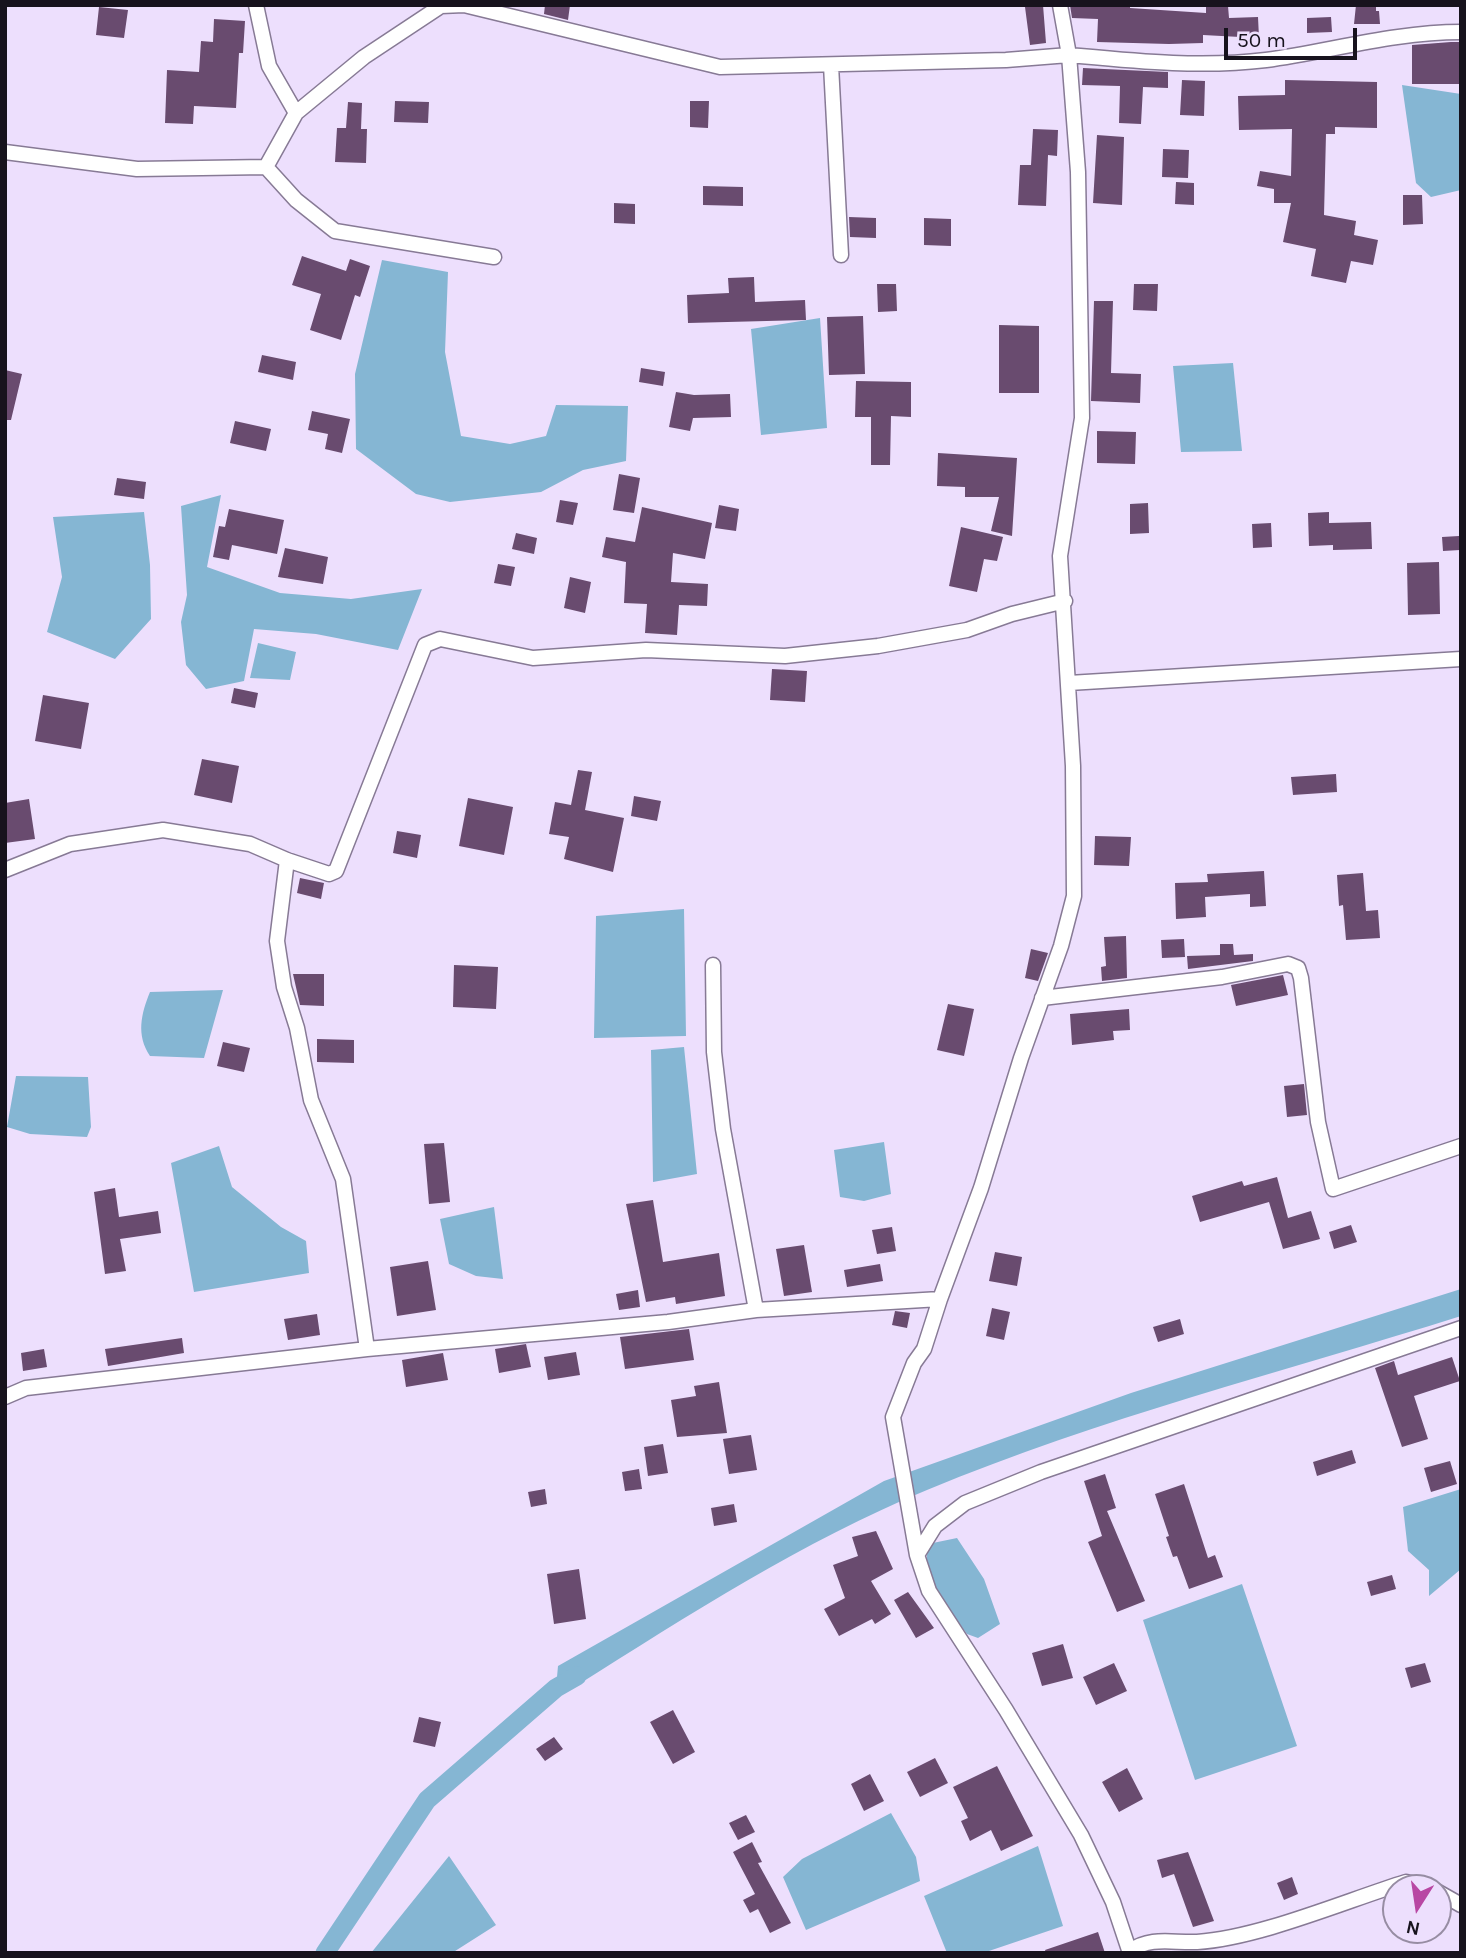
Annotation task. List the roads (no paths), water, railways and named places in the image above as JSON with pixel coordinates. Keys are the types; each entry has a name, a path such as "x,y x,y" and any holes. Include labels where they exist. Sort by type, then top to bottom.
{"street":[{"path":"256,5 269,66 296,113"},
{"path":"267,167 296,113 364,57 441,6 464,5 518,12 720,67 1006,60 1069,55 1206,64 1264,60 1428,32 1461,32"},
{"path":"1060,5 1069,55 1078,172 1082,418 1060,556 1069,683 1073,896 981,1188 924,1349 914,1363 894,1410 892,1425 917,1555 929,1591 1081,1835 1113,1902 1130,1952 1143,1942 1198,1942 1233,1937 1382,1890"},
{"path":"831,65 841,255"},
{"path":"5,152 137,169 267,167 296,200 335,231 494,257"},
{"path":"5,870 70,844 163,830 250,844 286,860 329,874 336,871 408,683 425,645 432,641 440,639 533,658 646,650 785,656 878,646 967,630 1012,614 1065,601"},
{"path":"1069,683 1461,660"},
{"path":"286,860 277,941 284,987 297,1028 311,1100 343,1179 367,1349"},
{"path":"1042,998 1222,977 1288,964 1298,968 1301,978 1318,1122 1333,1188 1461,1146"},
{"path":"713,965 714,1052 723,1129 756,1310"},
{"path":"5,1397 26,1388 367,1349 587,1330 756,1310 940,1299"},
{"path":"917,1555 935,1526 965,1503 1067,1463 1461,1328"}],"water":[{"path":"1402,85 1461,94 1461,190 1431,197 1416,183"},
{"path":"382,260 448,272 445,352 461,436 510,444 546,436 556,405 628,406 626,461 583,470 541,492 450,502 416,494 356,449 355,374"},
{"path":"820,318 827,428 761,435 751,329"},
{"path":"1233,363 1242,451 1181,452 1173,366"},
{"path":"221,495 207,567 280,593 351,599 422,589 398,650 316,634 254,629 244,681 206,689 186,665 181,622 187,595 181,506"},
{"path":"144,512 150,565 151,619 115,659 47,632 62,577 53,517"},
{"path":"258,643 296,652 290,680 250,678"},
{"path":"684,909 686,1036 594,1038 596,916"},
{"path":"223,990 204,1058 150,1056 143,1040 141,1024 150,992"},
{"path":"684,1047 697,1174 653,1182 651,1050"},
{"path":"16,1076 88,1077 91,1127 87,1137 30,1134 7,1127"},
{"path":"884,1142 891,1194 864,1201 840,1197 834,1150"},
{"path":"219,1146 232,1187 281,1227 306,1241 309,1273 194,1292 171,1163"},
{"path":"494,1207 503,1279 476,1276 449,1264 440,1219"},
{"path":"1461,1289 1461,1316 1058,1440 881,1510 747,1581 576,1686 556,1688 558,1666 884,1481 1131,1393"},
{"path":"1461,1489 1461,1569 1429,1596 1429,1570 1408,1551 1403,1507"},
{"path":"957,1538 984,1579 1000,1624 978,1638 967,1634 925,1578 928,1544"},
{"path":"1242,1584 1297,1746 1195,1780 1143,1620"},
{"path":"891,1813 916,1857 920,1881 806,1930 783,1877 802,1859"},
{"path":"1038,1846 1063,1926 983,1953 947,1953 924,1896"},
{"path":"449,1856 496,1925 452,1953 371,1953"}],"waterway":[{"path":"325,1953 427,1800 556,1688 577,1676"}]}
